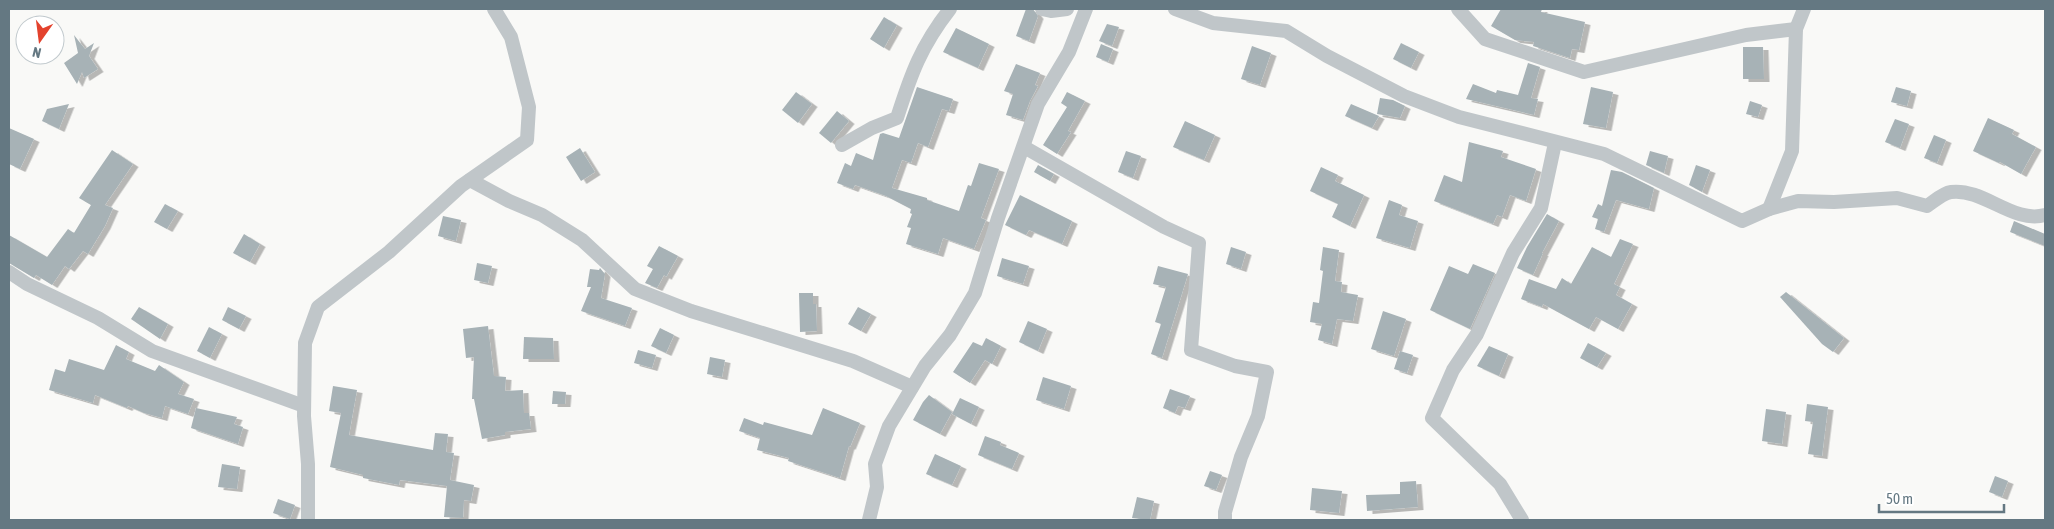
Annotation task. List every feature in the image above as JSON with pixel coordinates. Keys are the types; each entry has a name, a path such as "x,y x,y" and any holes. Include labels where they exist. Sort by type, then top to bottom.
{"street":[{"path":"308,520 308,464 304,406 305,343 318,307 389,252 470,180 527,140 529,107 511,37 494,9"},
{"path":"842,145 872,128 897,118 912,71 926,41 950,9"},
{"path":"1042,9 1051,11 1067,9"},
{"path":"869,520 877,487 875,464 889,426 925,366 950,335 975,293 998,218 1038,104 1068,52 1086,9"},
{"path":"1174,9 1213,23 1286,32 1327,56 1404,96 1459,117 1604,154 1742,221 1769,209 1798,201 1834,202 1896,198 1927,206 1950,192 1975,195 2008,210 2037,217 2045,215"},
{"path":"1458,9 1485,39 1584,72 1746,35 1796,29"},
{"path":"1769,209 1792,151 1796,29 1804,9"},
{"path":"1522,520 1500,484 1432,418 1454,370 1476,334 1513,253 1541,208 1555,142"},
{"path":"1024,147 1164,227 1199,243 1191,350 1235,366 1267,372 1258,416 1241,457 1225,512 1225,520"},
{"path":"470,180 542,215 582,240 635,289 691,312 853,361 912,387"},
{"path":"9,272 27,284 98,318 152,351 304,406"}],"building":[{"path":"1026,9 1033,9 1038,16 1029,41 1016,36"},
{"path":"1501,9 1542,9 1541,12 1585,22 1579,50 1572,49 1570,58 1533,46 1534,42 1515,40 1491,26"},
{"path":"884,17 897,25 884,48 870,39"},
{"path":"1107,24 1119,27 1112,46 1099,41"},
{"path":"956,28 989,44 978,68 943,52"},
{"path":"74,35 85,49 94,43 89,56 98,69 84,78 82,72 77,84 65,62 78,53"},
{"path":"1401,43 1419,52 1411,68 1393,59"},
{"path":"1101,44 1113,49 1108,62 1096,57"},
{"path":"1252,46 1271,53 1260,85 1241,79"},
{"path":"1743,47 1763,47 1764,79 1743,79"},
{"path":"1528,63 1540,67 1531,98 1538,99 1534,115 1466,99 1473,84 1496,93 1497,90 1518,95"},
{"path":"1016,64 1040,73 1035,85 1038,86 1023,120 1006,115 1013,94 1004,91"},
{"path":"917,87 953,99 949,111 942,109 928,147 918,143 911,163 902,160 892,188 927,198 927,200 959,211 968,185 971,186 979,163 999,169 981,218 986,220 974,249 943,238 938,254 906,244 911,228 907,227 912,214 910,213 911,209 886,196 855,185 853,189 837,183 845,163 851,166 856,153 873,160 880,134 883,133 899,138"},
{"path":"1591,87 1613,92 1606,128 1583,124"},
{"path":"1896,87 1911,91 1907,106 1891,102"},
{"path":"796,92 812,104 798,123 782,110"},
{"path":"1067,92 1085,101 1068,131 1071,132 1057,154 1043,145 1067,107 1061,103"},
{"path":"1380,98 1393,100 1405,106 1400,118 1377,114"},
{"path":"1750,101 1762,105 1758,117 1746,114"},
{"path":"69,104 59,129 42,121 47,109"},
{"path":"1351,104 1379,116 1372,128 1345,116"},
{"path":"837,111 849,121 831,143 819,133"},
{"path":"1988,118 2014,130 2012,134 2036,147 2021,174 2000,162 1973,151"},
{"path":"1895,119 1909,124 1900,148 1885,142"},
{"path":"1185,121 1215,135 1204,160 1173,147"},
{"path":"9,128 34,139 20,169 9,164"},
{"path":"1934,135 1946,140 1937,163 1924,158"},
{"path":"1469,142 1503,151 1501,157 1536,169 1526,201 1510,195 1502,217 1497,215 1493,224 1434,201 1444,175 1462,182"},
{"path":"580,148 595,172 581,181 566,157"},
{"path":"112,150 133,164 105,205 113,208 105,226 88,254 83,251 69,269 65,266 52,285 36,275 34,278 9,263 9,235 47,257 68,229 74,233 91,205 79,198"},
{"path":"1126,151 1141,156 1133,178 1118,172"},
{"path":"1650,151 1668,156 1664,173 1646,165"},
{"path":"1038,165 1054,174 1050,181 1034,172"},
{"path":"1696,165 1710,170 1702,192 1689,185"},
{"path":"1321,167 1338,175 1335,181 1364,195 1350,226 1332,217 1338,204 1310,191"},
{"path":"1611,170 1622,172 1654,188 1649,209 1616,200 1604,232 1595,229 1598,219 1592,217 1598,204 1602,206"},
{"path":"1020,195 1072,221 1062,244 1029,230 1026,235 1005,225"},
{"path":"1389,200 1402,205 1399,215 1418,221 1410,248 1376,238"},
{"path":"165,204 178,211 167,229 154,222"},
{"path":"1547,214 1559,221 1533,275 1517,268"},
{"path":"443,216 461,220 456,241 438,236"},
{"path":"2014,221 2045,234 2045,246 2010,232"},
{"path":"244,234 260,244 250,262 233,253"},
{"path":"1620,239 1633,244 1614,284 1620,287 1616,295 1632,304 1618,329 1596,317 1589,329 1543,304 1542,307 1521,299 1529,279 1556,289 1562,278 1571,284 1592,247 1611,257"},
{"path":"659,246 678,256 657,288 645,283 653,269 647,266"},
{"path":"1231,247 1246,252 1241,269 1226,264"},
{"path":"1323,247 1339,250 1335,281 1342,282 1341,292 1358,295 1353,321 1337,319 1332,344 1318,340 1322,324 1310,322 1313,302 1319,303 1323,271 1320,270"},
{"path":"1002,258 1029,266 1023,284 997,276"},
{"path":"477,263 492,266 488,283 474,280"},
{"path":"1473,264 1495,273 1470,329 1430,310 1449,266 1468,274"},
{"path":"1158,266 1188,274 1162,358 1151,354 1161,324 1155,322 1166,287 1153,284"},
{"path":"600,268 605,274 601,298 632,308 625,326 581,311 591,287 587,287 590,269 599,270"},
{"path":"1786,292 1844,338 1833,352 1822,344 1780,297"},
{"path":"799,293 813,293 813,304 816,304 817,331 800,332"},
{"path":"139,307 168,324 160,339 131,319"},
{"path":"228,307 246,316 239,329 222,320"},
{"path":"858,307 871,314 861,331 848,324"},
{"path":"1383,311 1406,319 1394,356 1371,349"},
{"path":"1028,321 1047,329 1038,351 1019,342"},
{"path":"488,326 494,376 506,377 505,391 523,390 524,413 529,413 531,429 505,432 505,435 482,439 474,399 472,399 474,357 466,358 463,329"},
{"path":"209,327 222,334 210,358 197,351"},
{"path":"660,328 674,335 666,353 651,346"},
{"path":"524,337 553,338 554,359 523,359"},
{"path":"986,338 1001,346 992,364 985,360 970,383 953,372 973,342 982,346"},
{"path":"1588,343 1606,353 1597,367 1580,358"},
{"path":"116,345 129,352 126,359 155,371 159,365 184,382 178,394 194,399 188,414 165,406 162,418 128,406 127,408 95,395 93,403 49,390 55,369 65,372 69,359 104,370"},
{"path":"1489,346 1508,354 1499,376 1477,366"},
{"path":"638,350 656,355 652,368 634,363"},
{"path":"1400,351 1413,355 1407,373 1394,369"},
{"path":"710,357 725,360 722,377 707,374"},
{"path":"1043,377 1071,386 1064,409 1036,400"},
{"path":"333,386 357,390 349,435 433,450 435,433 448,434 446,452 454,453 450,480 474,485 471,501 464,500 463,518 444,517 447,486 400,480 399,485 363,478 363,475 330,467 341,413 329,411"},
{"path":"1170,389 1190,396 1185,408 1178,406 1175,413 1163,408"},
{"path":"553,391 566,392 565,404 552,404"},
{"path":"929,395 952,412 940,434 913,420"},
{"path":"960,398 979,407 971,424 952,414"},
{"path":"1807,404 1828,407 1822,456 1808,454 1813,422 1805,421"},
{"path":"196,408 237,417 234,424 243,427 238,444 191,428"},
{"path":"823,408 860,423 849,446 840,478 788,461 789,458 757,450 760,438 739,431 744,418 763,425 764,422 812,435"},
{"path":"1766,409 1786,412 1782,444 1762,441"},
{"path":"985,436 1001,442 1000,445 1019,453 1012,469 978,455"},
{"path":"935,454 961,466 952,485 926,474"},
{"path":"222,464 240,467 237,489 218,487"},
{"path":"1210,471 1222,475 1216,490 1204,486"},
{"path":"1995,476 2008,481 2002,497 1989,492"},
{"path":"1416,481 1418,507 1367,511 1366,495 1400,494 1400,482"},
{"path":"1312,488 1342,491 1339,513 1310,510"},
{"path":"1137,497 1154,501 1150,520 1132,518"},
{"path":"278,499 295,505 290,519 273,513"}]}
